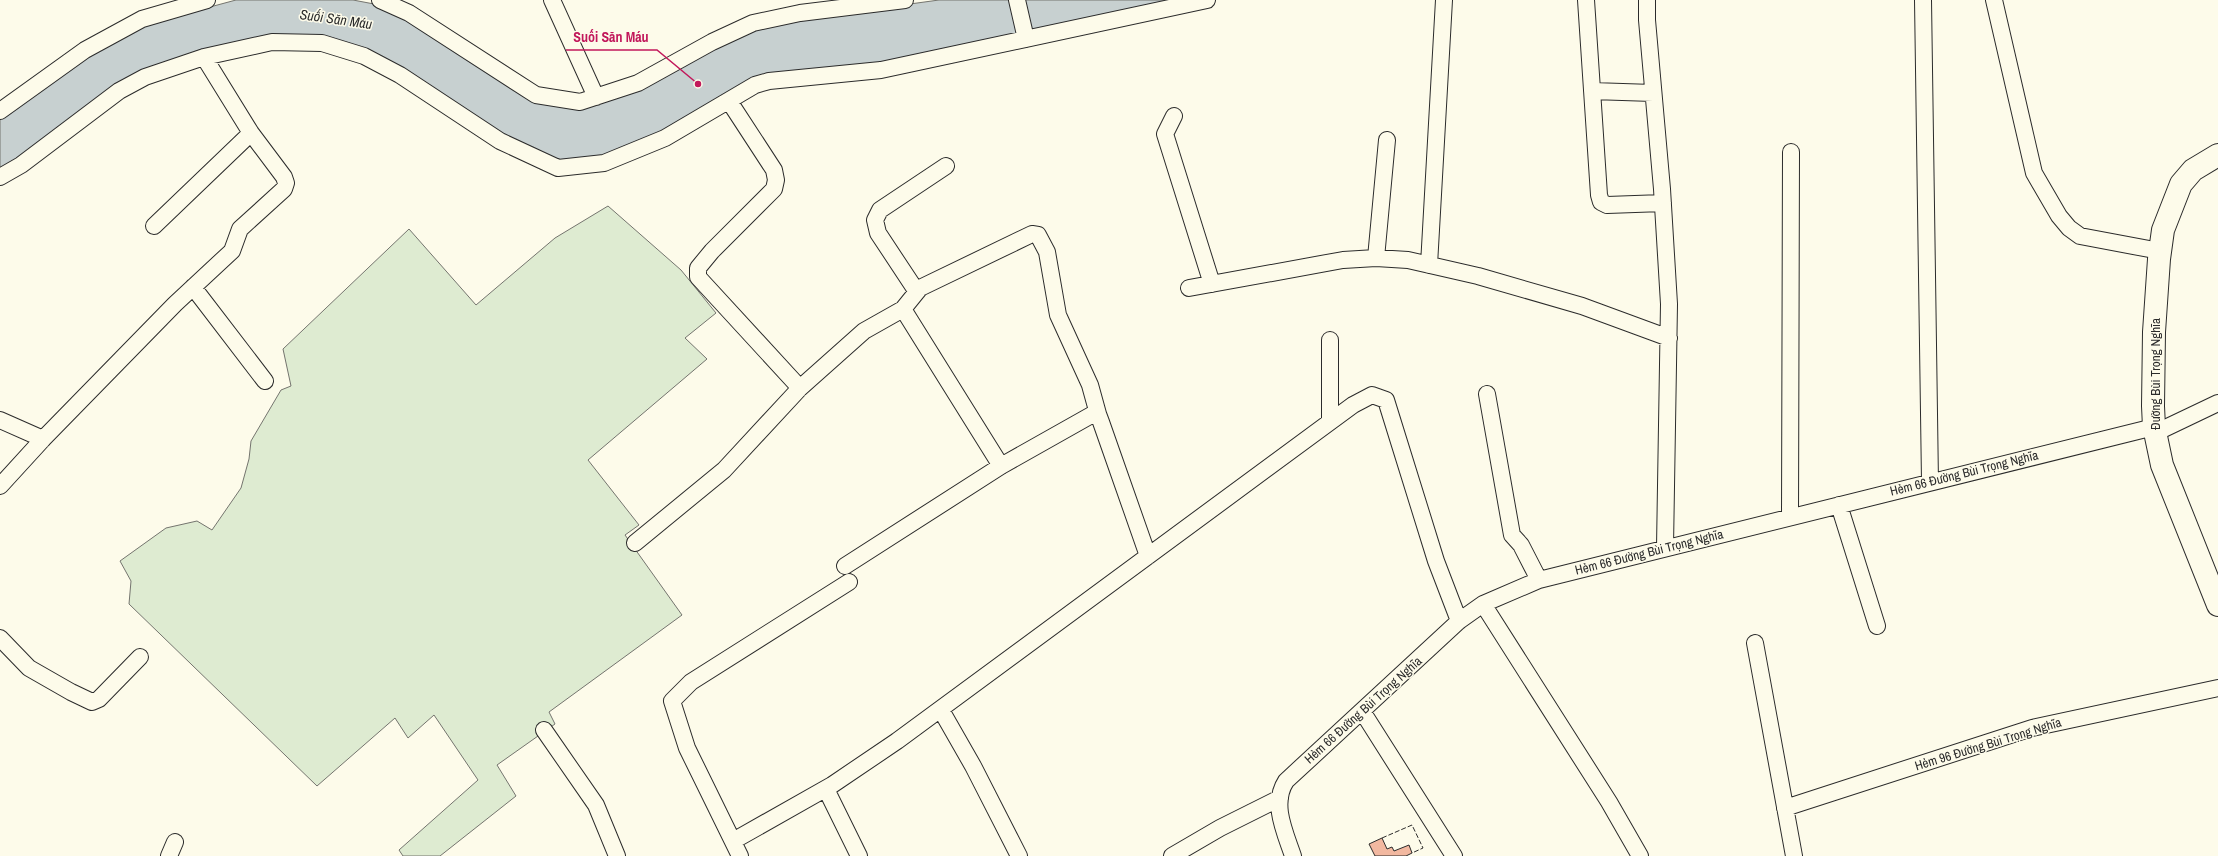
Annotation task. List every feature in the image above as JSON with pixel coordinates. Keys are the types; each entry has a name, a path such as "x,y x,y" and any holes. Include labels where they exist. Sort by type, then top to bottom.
{"street":[{"path":"0,110 86,50 142,19 207,0"},
{"path":"380,0 409,13 536,95 580,102 638,83 712,42 753,23 800,13 905,0"},
{"path":"552,0 596,97"},
{"path":"1017,0 1026,39"},
{"path":"0,177 21,165 119,91 145,77 204,57 272,42 322,44 364,56 400,75 500,141 558,168 604,163 665,138 755,85 769,81 881,70 1207,0"},
{"path":"1428,265 1444,0"},
{"path":"1586,0 1599,195 1601,202 1607,205 1663,202"},
{"path":"1647,0 1670,304 1665,547"},
{"path":"1923,0 1930,482"},
{"path":"1994,0 2034,174 2059,216 2069,228 2080,236 2160,251"},
{"path":"0,486 43,439 194,287 232,251 240,229 284,189 284,177 251,133 204,57"},
{"path":"1592,91 1654,93"},
{"path":"729,101 774,170 776,180 774,189 712,251 698,268 698,277 800,388"},
{"path":"1174,116 1165,134 1212,284"},
{"path":"154,226 251,133"},
{"path":"1376,258 1387,140"},
{"path":"1790,517 1791,152"},
{"name":"Đường Bùi Trọng Nghĩa","path":"2218,156 2193,170 2181,184 2164,230 2160,251 2154,332 2154,430 2162,465 2218,604"},
{"path":"917,292 878,233 875,220 880,210 946,166"},
{"path":"636,543 724,470 800,388 864,331 903,309 920,288 976,259 1032,234 1038,235 1047,252 1058,315 1090,385 1098,414 1148,556"},
{"path":"1189,288 1343,260 1376,258 1408,260 1478,276 1582,306 1669,338"},
{"path":"194,287 265,381"},
{"path":"903,309 1001,466"},
{"path":"1330,340 1330,421"},
{"path":"1488,394 1512,535 1521,545 1539,580"},
{"path":"733,841 826,789 941,710 1353,404 1372,395 1386,400 1436,561 1459,621"},
{"name":"Hẻm 66 Đường Bùi Trọng Nghĩa","path":"1293,856 1278,810 1281,789 1286,780 1459,621 1483,604 1539,580 1665,547 1930,482 2154,430 2218,403"},
{"path":"845,566 1001,466 1095,413 1098,414"},
{"path":"0,420 43,439"},
{"path":"1839,505 1878,626"},
{"path":"740,856 687,748 672,702 691,682 849,582"},
{"path":"1483,604 1609,802 1640,856"},
{"path":"0,638 29,668 70,692 92,702 99,699 140,657"},
{"path":"1755,643 1794,856"},
{"name":"Hẻm 96 Đường Bùi Trọng Nghĩa","path":"1785,808 2032,728 2218,688"},
{"path":"941,710 973,766 1019,856"},
{"path":"1362,711 1454,856"},
{"path":"544,730 596,805 617,856"},
{"path":"826,789 859,856"},
{"path":"1172,856 1220,828 1280,798"}],"green space":[{"path":"608,206 681,270 716,313 685,338 707,359 588,460 639,525 625,535 682,615 549,712 555,724 497,765 516,796 440,856 403,856 399,850 478,780 434,715 408,738 395,718 317,786 129,604 131,581 120,561 166,528 197,521 212,530 241,488 249,459 251,441 281,390 291,386 283,349 409,229 476,305 555,238"}],"water":[{"name":"Suối Săn Máu","path":"236,0 353,0 374,4 407,18 579,109 755,28 801,19 939,0 1176,0 885,63 770,75 664,132 603,157 559,162 504,136 324,37 202,51 0,170 0,117 87,56 143,25"}],"building":[{"path":"1382,838 1387,849 1392,847 1394,851 1409,845 1412,853 1406,856 1375,856 1369,844"}],"fence":[{"path":"1382,838 1412,825 1423,848 1412,853"}],"place":[{"name":"Suối Săn Máu","path":"698,84"}]}
